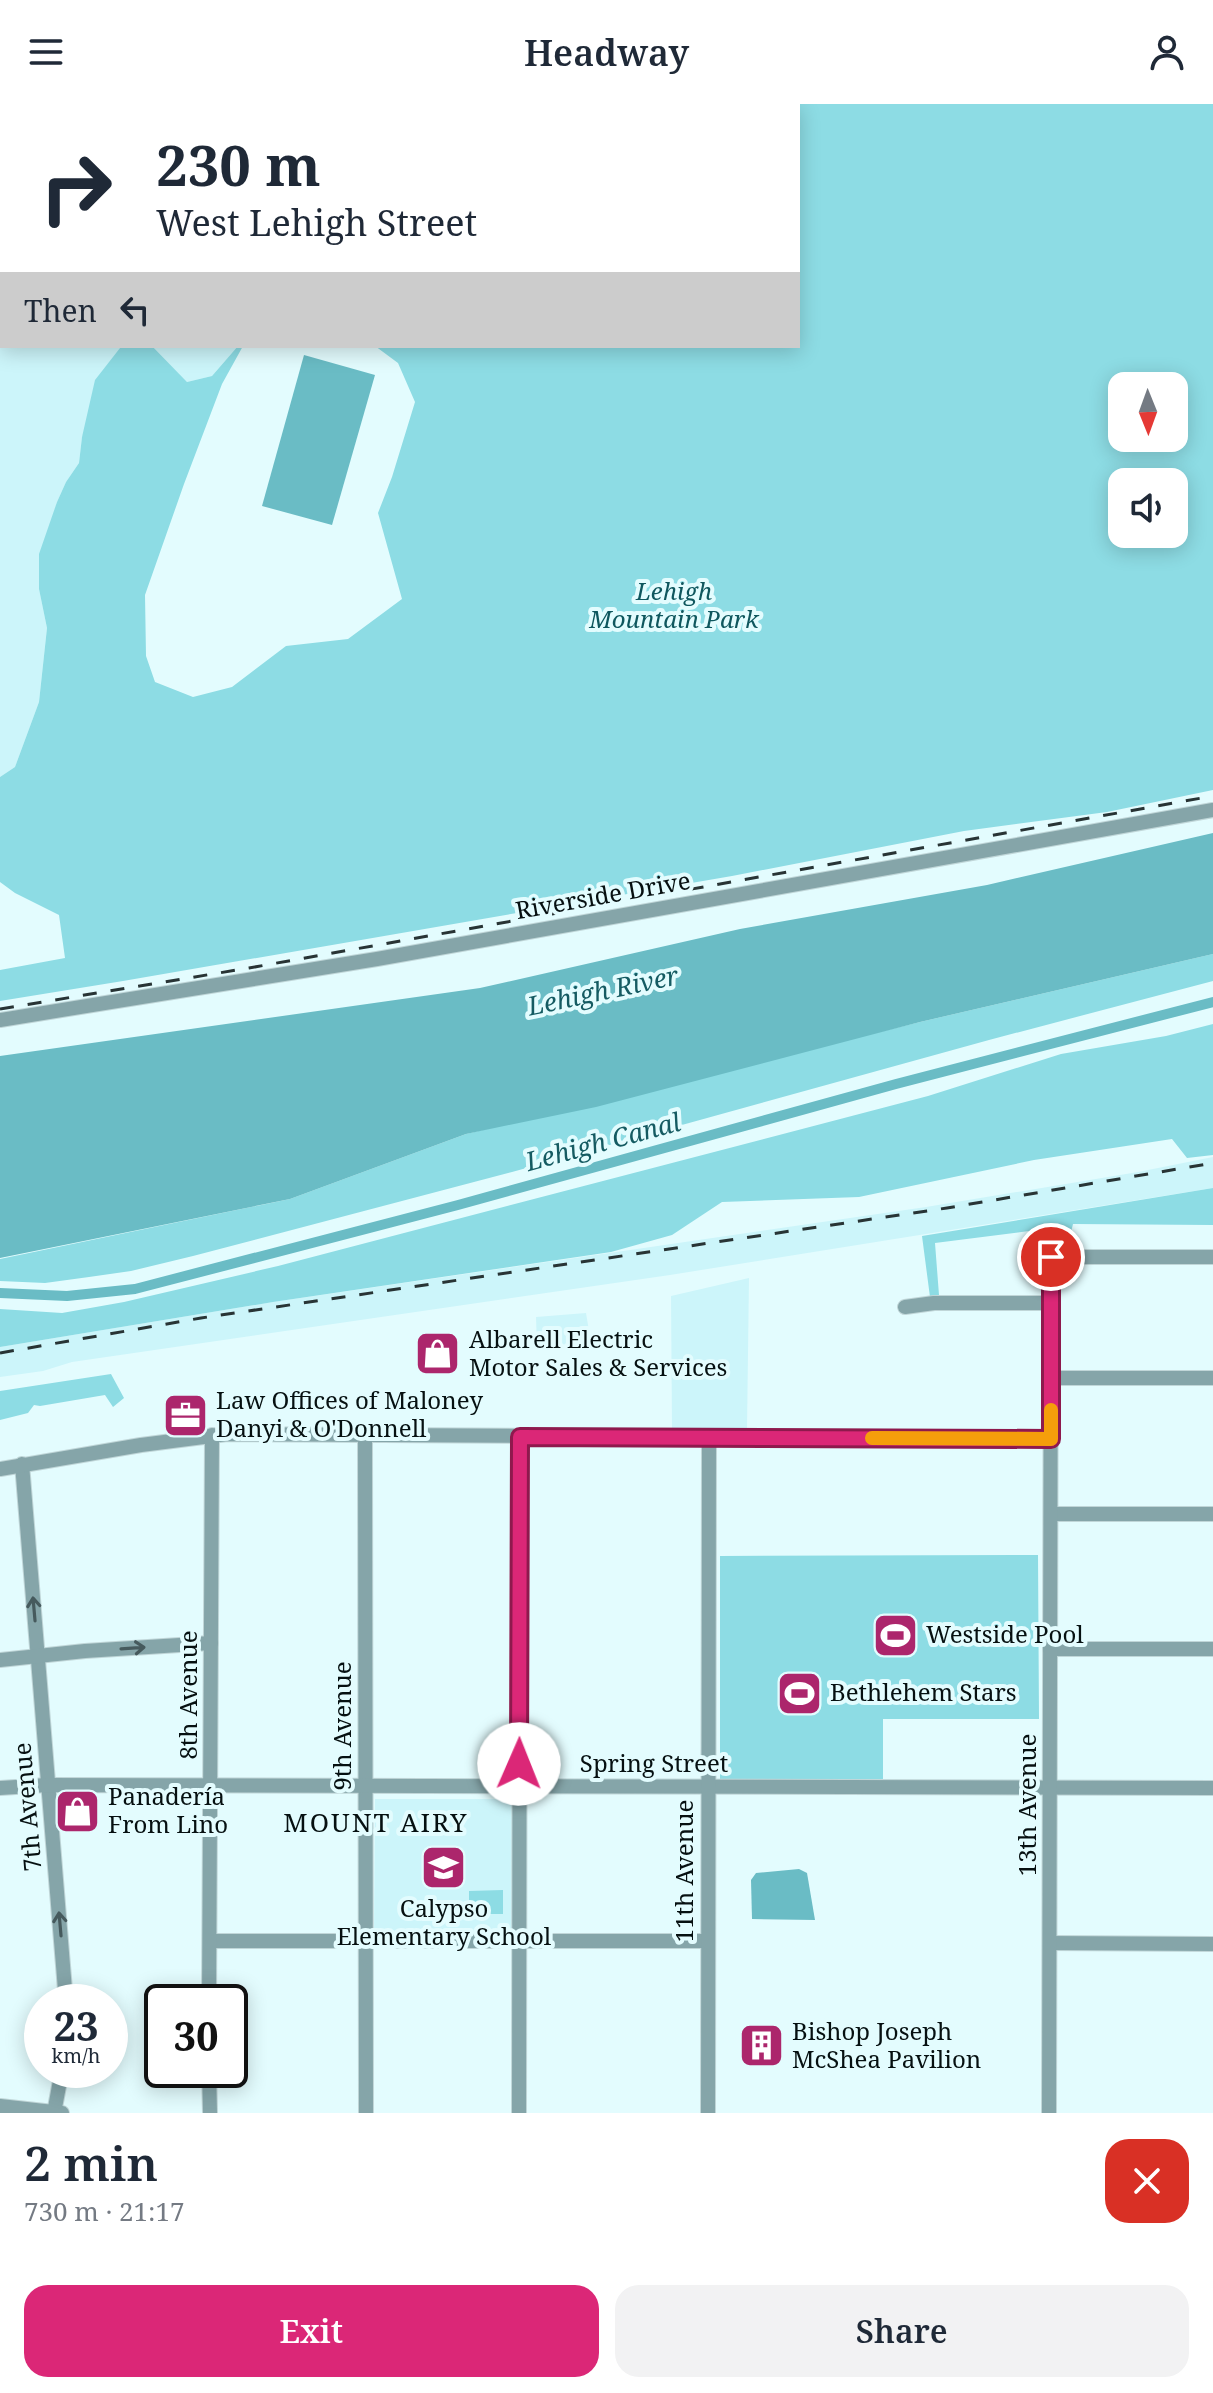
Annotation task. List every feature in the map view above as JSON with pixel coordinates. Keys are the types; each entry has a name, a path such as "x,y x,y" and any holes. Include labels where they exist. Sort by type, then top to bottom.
{"street":[{"name":"Riverside Drive","path":"0,1020 392,956 1213,810"},
{"name":"13th Avenue","path":"1049,2113 1051,1257 1213,1257"},
{"path":"905,1307 934,1303 1052,1303"},
{"path":"1052,1378 1213,1378"},
{"path":"0,1469 212,1435 1051,1439"},
{"name":"8th Avenue","path":"209,1984 212,1435"},
{"name":"9th Avenue","path":"365,1436 366,2113"},
{"path":"519,2113 520,1437"},
{"name":"11th Avenue","path":"708,2113 709,1437"},
{"name":"7th Avenue","path":"22,1464 64,1984"},
{"path":"1051,1514 1213,1514"},
{"path":"0,1660 211,1643"},
{"path":"1050,1649 1213,1649"},
{"name":"Spring Street","path":"0,1788 210,1785 1213,1788"},
{"path":"210,1941 708,1941"},
{"path":"1050,1943 1213,1944"},
{"path":"54,2112 59,2088"},
{"path":"209,2088 210,2113"},
{"path":"0,2106 62,2113"}],"shaded area":[{"path":"0,348 120,348 82,437 79,463 66,482 50,526 39,589 47,628 39,702 15,767 0,777"},
{"path":"154,348 236,348 212,376 187,382"},
{"path":"1213,1157 1213,1188 670,1275 72,1362 43,1371 0,1377 0,1347 273,1302 926,1207"},
{"path":"749,1278 747,1429 672,1429 671,1296"},
{"path":"586,1313 591,1343 537,1349 536,1317"},
{"name":"Calypso Elementary School","path":"375,1799 513,1799 513,1936 374,1935"}],"green space":[{"name":"Lehigh Mountain Park","path":"800,104 1213,104 1213,790 1107,812 964,831 732,876 0,1001 0,970 65,958 59,915 0,882 0,777 15,767 39,702 47,628 39,589 39,554 57,502 79,463 95,380 120,348 154,348 187,382 212,376 236,348 242,348 222,384 145,595 146,656 155,682 193,697 232,687 286,646 348,639 402,599 378,513 415,402 398,363 378,348 800,348"},
{"path":"1213,954 1213,981 512,1172 131,1271 45,1283 0,1281 0,1259 290,1199 466,1134 920,1022"},
{"path":"1213,1024 1213,1155 1187,1158 1172,1139 1034,1160 859,1197 722,1202 672,1235 611,1252 273,1302 0,1347 0,1309 62,1313 124,1302 278,1266 928,1096 1061,1054 1166,1036"},
{"path":"1213,1188 1213,1225 1073,1224 1068,1244 1031,1246 1029,1231 935,1243 939,1295 930,1297 922,1236"},
{"path":"111,1374 124,1398 113,1407 105,1395 34,1405 28,1413 0,1420 0,1391"},
{"path":"1038,1555 1039,1719 883,1719 883,1779 720,1779 720,1556"},
{"path":"503,1890 503,1914 469,1914 469,1891"}],"water":[{"path":"304,355 375,375 332,525 262,506"},
{"name":"Lehigh River","path":"1213,833 1213,954 920,1022 596,1107 466,1134 290,1199 0,1258 0,1056 480,988 740,929 987,885"},
{"name":"Westside Pool","path":"889,1618 911,1627 896,1656 876,1648"},
{"path":"799,1869 807,1873 815,1920 752,1919 751,1880 756,1873"}],"waterway":[{"name":"Lehigh Canal","path":"0,1293 67,1296 135,1289 1213,1002"}],"railway":[{"path":"0,1009 249,968 1213,796"},
{"path":"0,1353 201,1318 947,1208 1213,1163"}],"slow traffic":[{"path":"872,1438 1051,1439 1051,1410"}],"place":[{"name":"Albarell Electric Motor Sales & Services","path":"438,1354"},
{"name":"Law Offices of Maloney Danyi & O'Donnell","path":"185,1415"},
{"name":"Westside Pool","path":"895,1635"},
{"name":"Bethlehem Stars","path":"799,1693"},
{"name":"Panadería From Lino","path":"77,1811"},
{"name":"Calypso Elementary School","path":"444,1867"},
{"name":"Bishop Joseph McShea Pavilion","path":"761,2046"}],"district":[{"name":"MOUNT AIRY","path":"376,1823"}],"route":[{"path":"519,1764 520,1437 1051,1439 1051,1257"}]}
